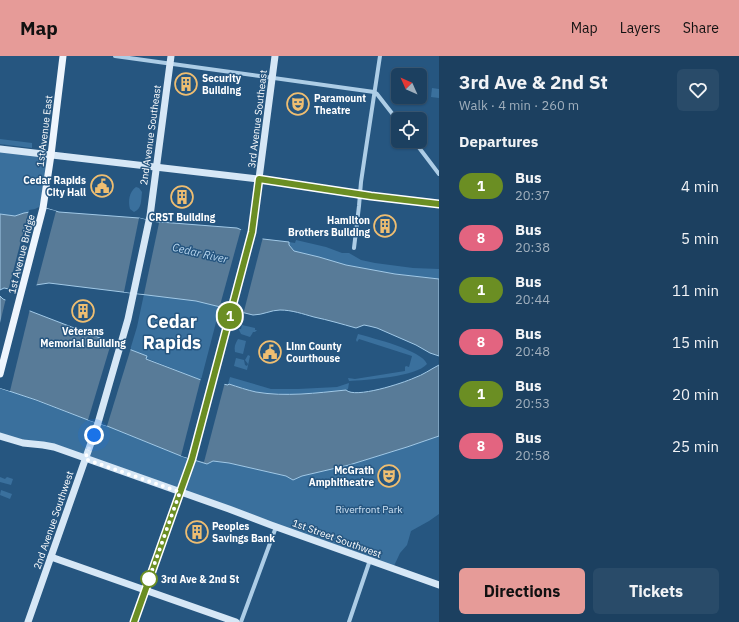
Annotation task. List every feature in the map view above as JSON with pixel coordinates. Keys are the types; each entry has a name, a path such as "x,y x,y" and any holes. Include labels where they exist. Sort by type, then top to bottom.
{"main road":[{"name":"1st Avenue East","path":"43,208 63,56"},
{"name":"3rd Avenue Southeast","path":"134,622 192,459 252,232 275,56"},
{"name":"2nd Avenue Southeast","path":"122,341 134,293 149,218 170,60"},
{"path":"0,149 259,179 439,204"},
{"name":"1st Avenue Bridge","path":"0,374 43,208"},
{"name":"2nd Avenue Southwest","path":"28,622 98,424 122,341"},
{"name":"1st Street Southwest","path":"0,436 22,444 54,447 439,585"},
{"path":"51,557 236,622"}],"street":[{"path":"115,56 170,60 272,78 374,92 391,112"},
{"path":"354,248 364,155 380,56"},
{"path":"419,148 439,174"},
{"path":"241,622 276,527"},
{"path":"349,622 370,560"}],"green space":[{"path":"432,88 439,89 439,98 431,97"},
{"path":"0,139 32,143 32,148 0,144"},
{"path":"0,151 51,155 42,207 36,211 15,216 0,214"},
{"path":"136,187 142,192 140,206 137,211 134,212 130,209 129,200 130,194"},
{"path":"296,240 326,247 342,253 349,253 361,260 375,263 413,268 439,269 439,279 395,274 346,265 294,251 289,245 289,242 295,243"},
{"path":"144,294 196,301 220,307 201,380 130,350 137,327"},
{"path":"242,325 255,328 255,330 257,330 253,332 250,337 241,334 239,329 241,329"},
{"path":"358,334 407,349 423,359 427,364 413,372 402,375 378,379 349,381 348,378 355,379 405,371 406,366 409,367 412,356 359,339 357,342 356,340"},
{"path":"238,339 246,341 243,354 235,352 235,346"},
{"path":"248,355 250,356 247,370 234,366 236,358 244,360 245,365 247,366 248,364 245,360"},
{"path":"230,377 271,389 337,387 349,383 348,389 346,390 280,394 258,392 228,384"},
{"name":"Riverfront Park","path":"0,388 107,426 181,456 207,464 213,461 229,463 294,479 405,448 439,436 439,514 411,531 407,545 400,553 393,568 95,462 0,436"},
{"path":"0,477 5,479 7,477 13,479 11,485 0,482"},
{"path":"1,490 12,494 10,499 0,495"}],"water":[{"name":"Cedar River","path":"42,207 59,212 139,218 159,223 237,228 263,239 289,242 289,245 294,251 346,265 395,274 439,279 439,356 377,328 364,325 356,328 297,312 277,310 253,315 196,301 49,283 9,289 4,288 0,290 0,214 15,216 36,211"},
{"path":"0,296 3,299 30,311 147,356 146,359 201,380 229,384 256,392 290,394 346,390 359,393 379,389 408,380 439,365 439,436 349,465 302,476 293,480 286,476 229,463 213,461 207,464 181,456 107,426 0,388"}],"pier":[{"path":"39,207 56,211 36,287 8,291 29,210"},
{"path":"139,218 159,223 144,294 124,292"},
{"path":"241,229 263,237 243,315 219,309"},
{"path":"6,298 30,309 10,391 0,388 0,323"},
{"path":"112,340 131,348 107,426 88,420"},
{"path":"201,378 225,382 204,462 181,456"}],"bus line":[{"name":"1","path":"134,622 192,459 252,232 259,179 371,196 439,204"}],"place":[{"name":"Security Building","path":"186,84"},
{"name":"Paramount Theatre","path":"298,104"},
{"name":"Cedar Rapids City Hall","path":"102,186"},
{"name":"CRST Building","path":"182,197"},
{"name":"Hamilton Brothers Building","path":"385,226"},
{"name":"Veterans Memorial Building","path":"83,311"},
{"name":"Linn County Courthouse","path":"270,352"},
{"name":"McGrath Amphitheatre","path":"389,476"},
{"name":"Peoples Savings Bank","path":"197,532"},
{"name":"3rd Ave & 2nd St","path":"149,579"}],"district":[{"name":"Cedar Rapids","path":"172,332"}],"route":[{"path":"94,435 85,459 180,492 148,582 149,579"}]}
